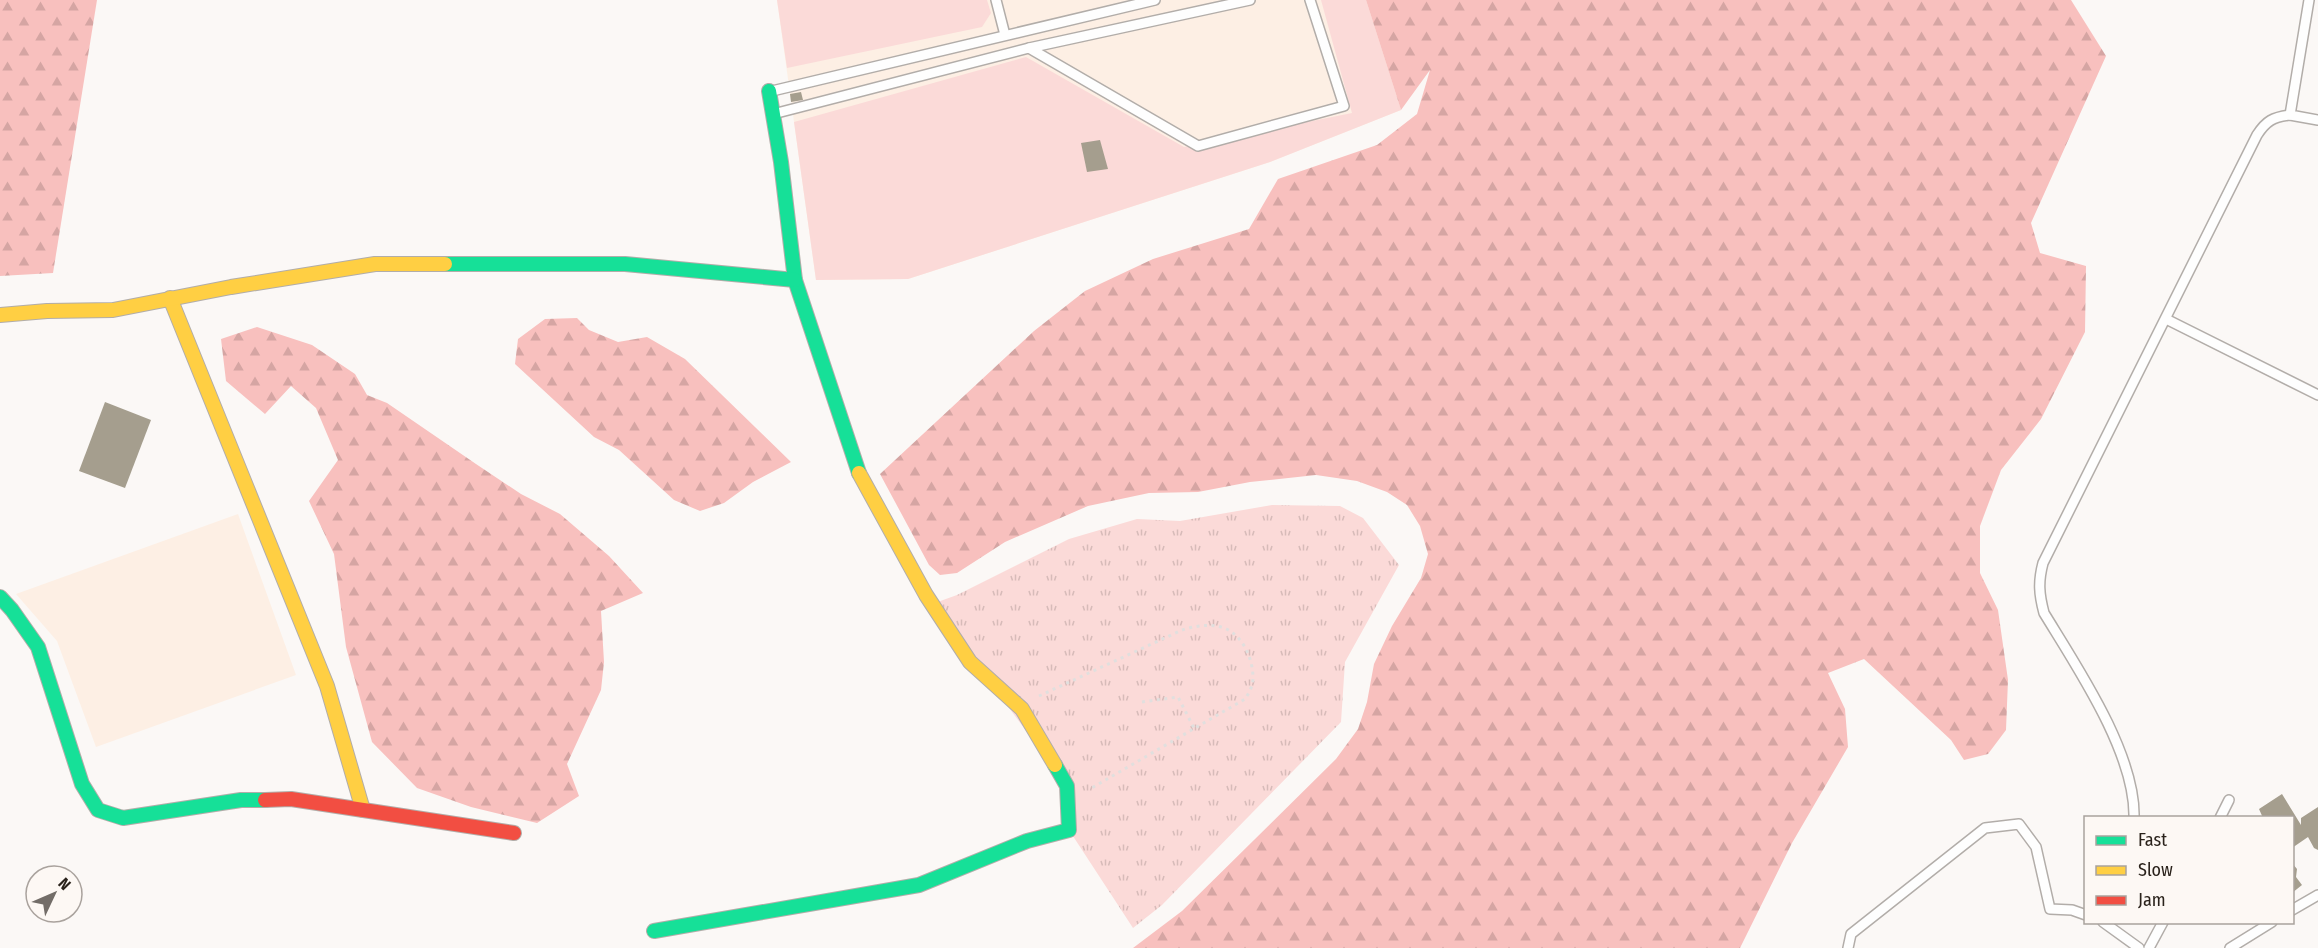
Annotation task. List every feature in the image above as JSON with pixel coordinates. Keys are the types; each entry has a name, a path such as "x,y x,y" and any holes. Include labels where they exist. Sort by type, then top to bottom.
{"street":[{"path":"654,931 919,885 1027,841 1069,830 1067,786 1018,706 970,662 926,595 859,472 795,280 774,114 769,92"},
{"path":"0,315 47,311 113,310 170,298 375,264 625,264 795,280"},
{"path":"170,298 327,686 363,810"},
{"path":"0,597 38,647 82,784 98,810 123,818 172,813 241,800 291,799 514,833"}],"lane":[{"path":"996,0 1005,36"},
{"path":"769,92 1155,0"},
{"path":"774,114 1029,48 1250,0"},
{"path":"1029,48 1198,146 1344,106 1310,0"},
{"path":"2290,115 2309,0"},
{"path":"2134,816 2132,782 2115,737 2044,613 2039,593 2039,578 2043,563 2257,135 2265,123 2275,117 2290,115 2318,120"},
{"path":"2166,319 2318,395"},
{"path":"2221,816 2229,800"},
{"path":"1848,948 1851,934 1985,828 2019,824 2036,847 2050,909 2072,910 2084,915"},
{"path":"2294,909 2318,895"},
{"path":"2106,924 2139,948"},
{"path":"2118,924 2120,935"},
{"path":"2149,948 2162,924"},
{"path":"2230,948 2269,924"}],"path":[{"path":"1018,706 1182,630 1199,625 1223,627 1233,633 1248,652 1254,678 1245,699 1068,802"},
{"path":"1142,702 1178,697 1195,730"}],"shaded area":[{"path":"777,0 1366,0 1401,110 1270,162 908,279 816,280"},
{"path":"238,514 296,675 96,747 57,641 16,594"}],"green space":[{"path":"0,0 97,0 53,273 0,276"},
{"path":"777,0 987,0 991,13 982,27 787,68"},
{"path":"1321,0 1366,0 1401,110 1270,162 908,279 816,280 794,122 1026,57 1184,147 1352,113"},
{"path":"1366,0 2071,0 2106,56 2031,223 2040,253 2086,266 2085,332 2041,419 2001,470 1980,526 1980,573 1998,610 2008,680 2006,730 1988,754 1964,760 1951,740 1864,659 1828,673 1845,709 1848,747 1792,843 1740,948 1133,948 1182,911 1336,759 1358,729 1367,702 1374,664 1392,626 1421,578 1428,554 1420,526 1407,505 1387,492 1357,481 1316,475 1250,482 1198,492 1149,493 1088,506 1005,542 957,573 940,575 929,565 880,474 1034,331 1085,291 1153,259 1249,229 1278,179 1377,145 1417,114 1430,70 1401,110"},
{"path":"577,318 589,330 618,342 647,337 685,359 791,462 753,482 724,503 700,511 674,500 619,450 594,437 515,364 518,339 545,319"},
{"path":"257,327 312,345 355,374 367,395 387,403 521,494 560,514 609,556 643,593 601,611 604,662 601,690 567,764 579,796 537,823 471,807 417,788 372,742 346,647 334,554 309,501 338,460 316,408 291,386 265,414 226,381 221,339"},
{"path":"1272,505 1340,506 1363,518 1399,565 1345,662 1341,722 1162,905 1133,928 1069,830 1067,786 932,604 957,595 1069,539 1137,519 1180,521"}],"building":[{"path":"801,92 803,100 791,102 790,94"},
{"path":"1100,140 1108,169 1087,172 1081,143"},
{"path":"105,402 151,420 125,488 79,471"},
{"path":"2282,794 2301,825 2301,818 2318,807 2318,850 2314,848 2308,837 2294,847 2294,816 2262,816 2259,809"},
{"path":"2294,865 2297,869 2296,877 2302,885 2294,891"}],"traffic: fast":[{"path":"769,91 781,162 795,280 859,473"},
{"path":"445,264 625,264 795,280"},
{"path":"0,597 38,647 82,784 98,810 123,818 241,800 265,800"},
{"path":"654,931 919,885 1027,841 1069,830 1067,786 1055,765"}],"traffic: slow":[{"path":"0,315 47,311 113,310 231,287 375,264 445,264"},
{"path":"170,298 327,686 363,810"},
{"path":"859,473 926,595 970,662 1022,709 1055,765"}],"traffic: jam":[{"path":"265,800 291,799 514,833"}]}
